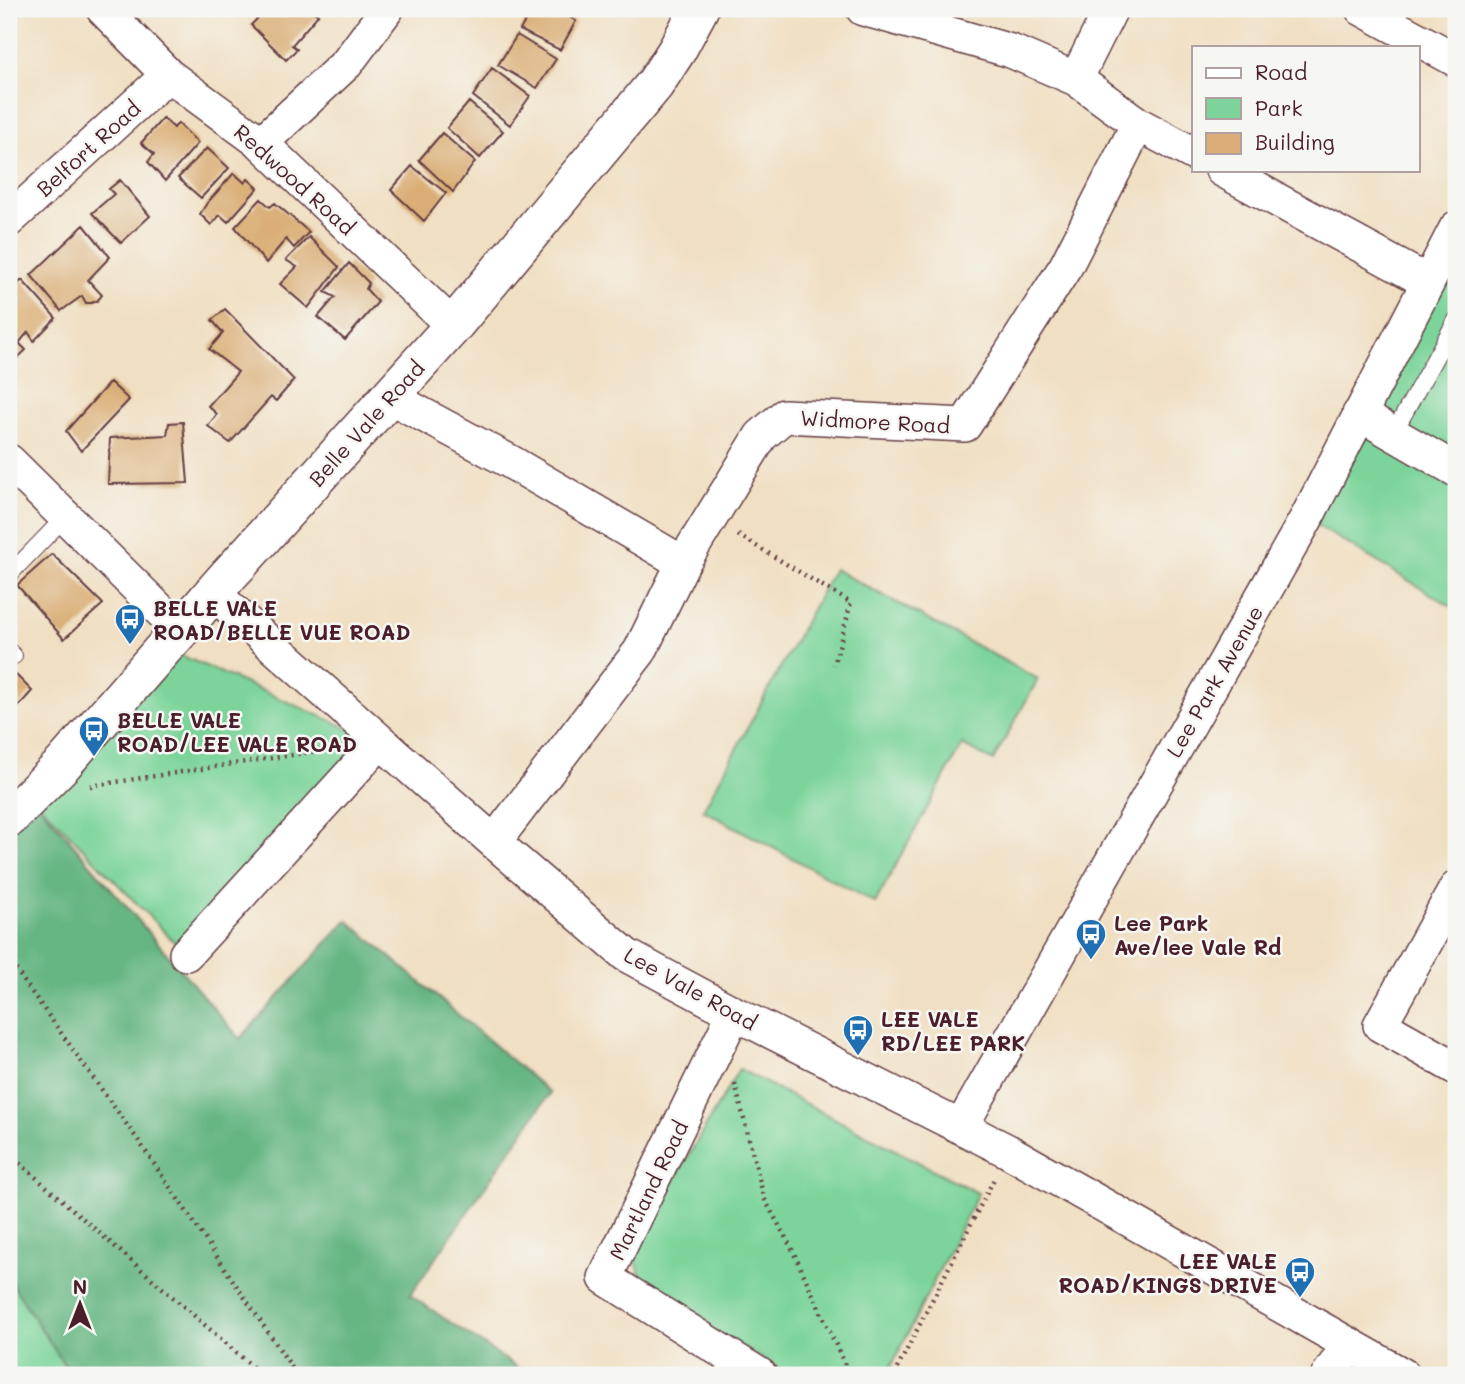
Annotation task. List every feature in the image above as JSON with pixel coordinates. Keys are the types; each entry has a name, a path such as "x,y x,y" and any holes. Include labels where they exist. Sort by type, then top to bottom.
{"main road":[{"name":"Belle Vale Road","path":"9,818 63,764 181,631 212,592 453,326 655,84 699,9"}],"street":[{"name":"Redwood Road","path":"103,9 168,75 261,143 453,326"},
{"path":"261,143 346,63 387,9"},
{"path":"863,9 1011,51 1076,79 1138,124 1192,154"},
{"path":"1076,79 1111,9"},
{"path":"1362,9 1456,60"},
{"name":"Belfort Road","path":"9,220 168,75"},
{"name":"Widmore Road","path":"494,842 640,651 683,563 761,436 784,416 965,425 1066,266 1138,124"},
{"path":"1226,172 1428,282"},
{"name":"Lee Park Avenue","path":"961,1127 1299,531 1456,228"},
{"path":"390,397 509,461 683,563"},
{"path":"1359,414 1456,470"},
{"path":"9,461 181,631"},
{"name":"Lee Vale Road","path":"212,592 626,955 734,1013 1008,1151 1403,1375"},
{"path":"186,954 380,742"},
{"path":"1456,888 1380,1025 1456,1068"},
{"name":"Martland Road","path":"734,1013 605,1278 760,1375"},
{"path":"1328,1375 1349,1344"}],"lane":[{"path":"1393,434 1456,320"},
{"path":"9,575 66,516"}],"path":[{"path":"710,519 852,603 834,665"},
{"path":"84,787 380,742"},
{"path":"9,957 140,1143 297,1375"},
{"path":"712,1058 733,1074 764,1198 792,1249 846,1367 847,1375"},
{"path":"894,1375 1008,1151"},
{"path":"9,1154 262,1375"}],"green space":[{"path":"1456,229 1456,609 1306,519"},
{"path":"834,569 1038,679 993,761 962,745 875,903 703,810"},
{"path":"164,648 380,742 186,954 31,795"},
{"path":"31,795 240,1039 347,920 550,1093 410,1295 528,1375 71,1375 9,1279 9,817"},
{"path":"739,1069 978,1193 887,1375 790,1375 645,1291 633,1251"},
{"path":"9,1279 71,1375 9,1375"}],"building":[{"path":"267,9 310,9 318,15 292,45 297,49 286,60 251,25"},
{"path":"532,9 557,9 576,21 560,50 520,30"},
{"path":"517,35 556,59 537,88 498,65"},
{"path":"492,68 530,96 510,125 473,96"},
{"path":"469,102 503,131 480,158 447,128"},
{"path":"163,118 174,128 178,123 198,143 165,181 148,162 154,154 141,143"},
{"path":"442,133 475,162 453,192 419,160"},
{"path":"207,148 229,168 201,198 178,178"},
{"path":"412,166 446,193 424,221 391,190"},
{"path":"234,173 245,183 248,179 258,188 228,222 220,215 211,225 200,214"},
{"path":"120,180 150,216 121,243 92,213 114,194 109,189"},
{"path":"261,199 270,207 275,203 309,232 294,248 286,239 266,263 235,227"},
{"path":"84,225 110,257 88,280 102,295 91,303 86,303 82,296 61,311 31,275"},
{"path":"309,237 339,267 308,308 280,284 297,267 286,260"},
{"path":"349,263 369,283 366,289 378,302 345,340 318,317 335,297 325,292"},
{"path":"22,280 56,318 34,341 28,332 19,343 26,350 9,366 9,292"},
{"path":"225,309 294,380 276,401 271,397 230,443 208,426 217,414 208,406 238,372 209,349 223,333 212,320"},
{"path":"110,382 129,400 81,451 66,431"},
{"path":"183,422 188,483 108,484 110,438 167,435 169,423"},
{"path":"52,554 103,604 64,639 17,585"},
{"path":"9,668 32,691 9,717"}],"place":[{"name":"BELLE VALE ROAD/BELLE VUE ROAD","path":"130,646"},
{"name":"BELLE VALE ROAD/LEE VALE ROAD","path":"94,758"},
{"name":"Lee Park Ave/lee Vale Rd","path":"1091,961"},
{"name":"LEE VALE RD/LEE PARK","path":"858,1057"},
{"name":"LEE VALE ROAD/KINGS DRIVE","path":"1300,1299"}]}
